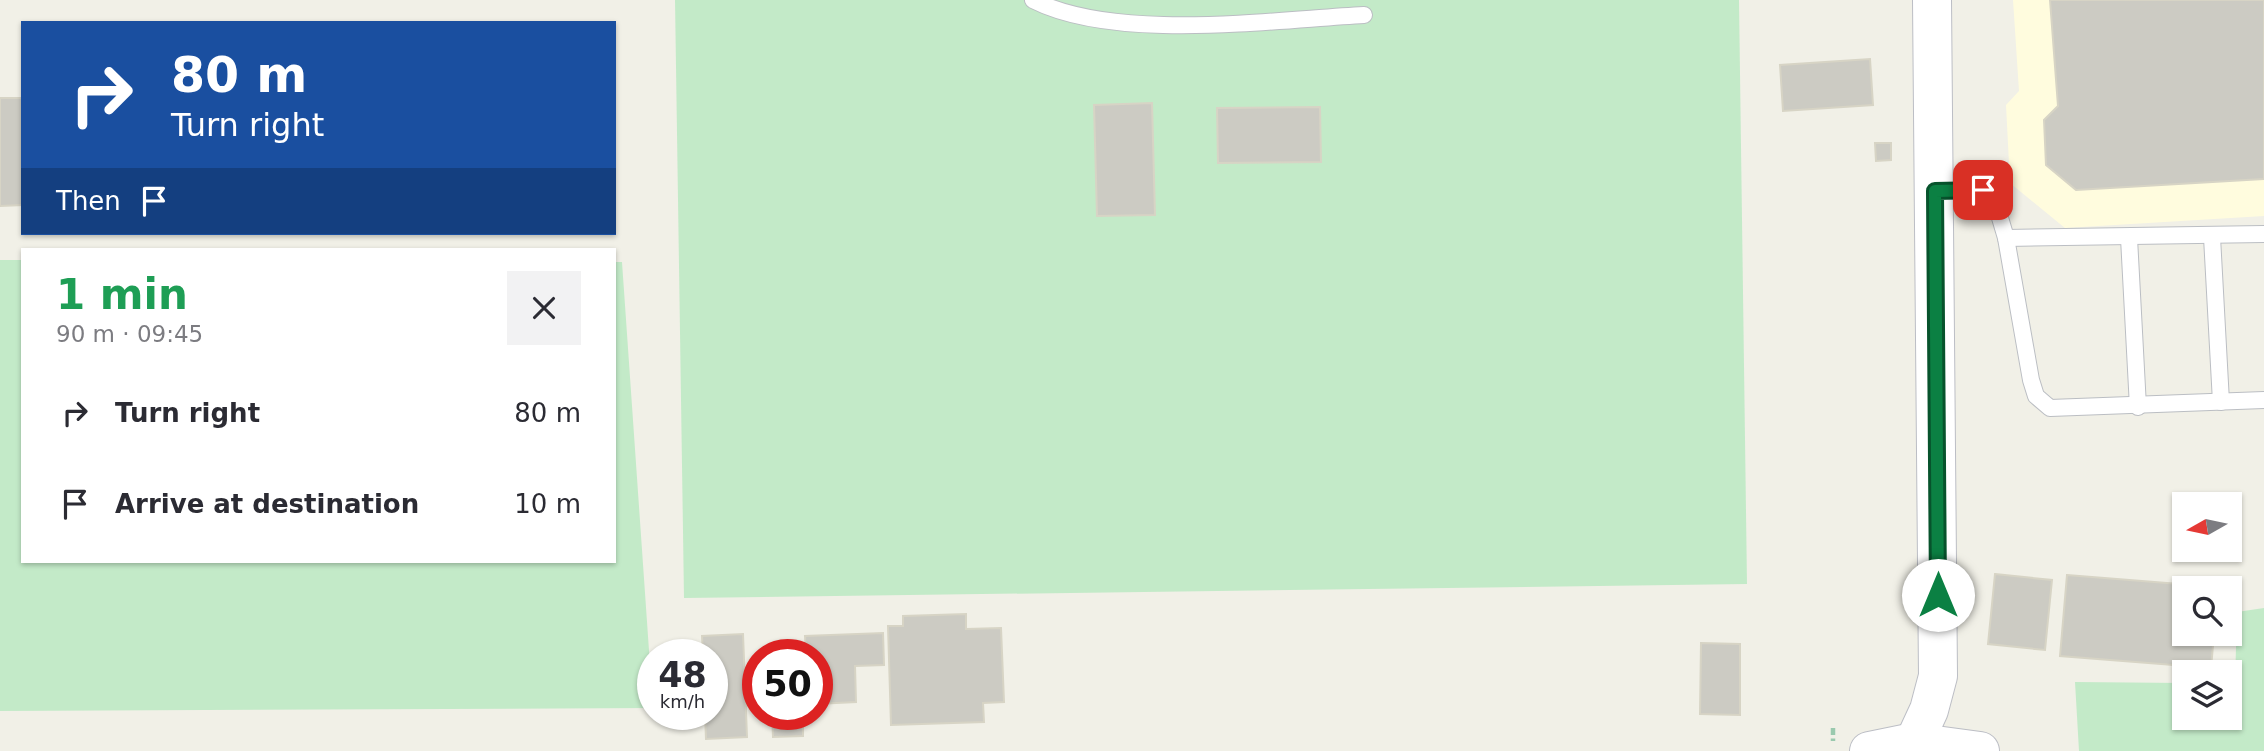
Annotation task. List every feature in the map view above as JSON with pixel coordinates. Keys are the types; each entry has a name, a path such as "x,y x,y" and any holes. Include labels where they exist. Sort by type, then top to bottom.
{"main road":[{"path":"1912,746 1929,710 1938,676 1932,0"},
{"path":"1869,751 1912,746 1980,751"}],"lane":[{"path":"1033,0 1056,12 1150,26 1364,15"},
{"path":"1935,191 1983,190 1995,201 2006,238 2036,396 2050,408 2138,407 2264,400"},
{"path":"2006,238 2212,237 2264,234"},
{"path":"2212,237 2221,402"},
{"path":"2129,238 2138,407"}],"shaded area":[{"path":"2013,0 2264,0 2264,216 2065,228 2010,183 2006,105 2019,91"}],"green space":[{"path":"675,0 1739,0 1747,584 684,598"},
{"path":"0,260 21,260 21,563 616,563 616,262 622,262 648,639 637,639 637,708 0,711"},
{"path":"2264,608 2264,751 2079,751 2075,682 2172,683 2172,730 2242,730 2242,660 2236,660 2236,646 2242,646 2242,611"}],"building":[{"path":"2050,0 2264,0 2264,179 2076,190 2046,165 2044,120 2058,106"},
{"path":"1870,59 1873,105 1783,111 1780,65"},
{"path":"0,98 21,98 21,205 0,206"},
{"path":"1152,103 1155,215 1097,216 1094,105"},
{"path":"1320,107 1321,162 1218,163 1217,108"},
{"path":"1875,143 1891,143 1891,160 1876,161"},
{"path":"1995,574 2052,580 2045,650 1988,644"},
{"path":"2067,575 2172,583 2172,646 2213,646 2212,660 2172,660 2172,665 2060,656"},
{"path":"966,614 966,629 1001,628 1004,702 983,703 984,722 891,725 888,626 903,626 903,616"},
{"path":"883,633 884,665 855,666 856,702 833,703 833,639 805,639 805,636"},
{"path":"743,634 742,730 747,730 747,737 706,739 706,730 728,730 728,639 702,639 702,636"},
{"path":"1701,643 1740,644 1740,715 1700,714"},
{"path":"773,730 803,730 803,736 773,737"}],"route":[{"path":"1938,595 1935,191 1983,190"}]}
